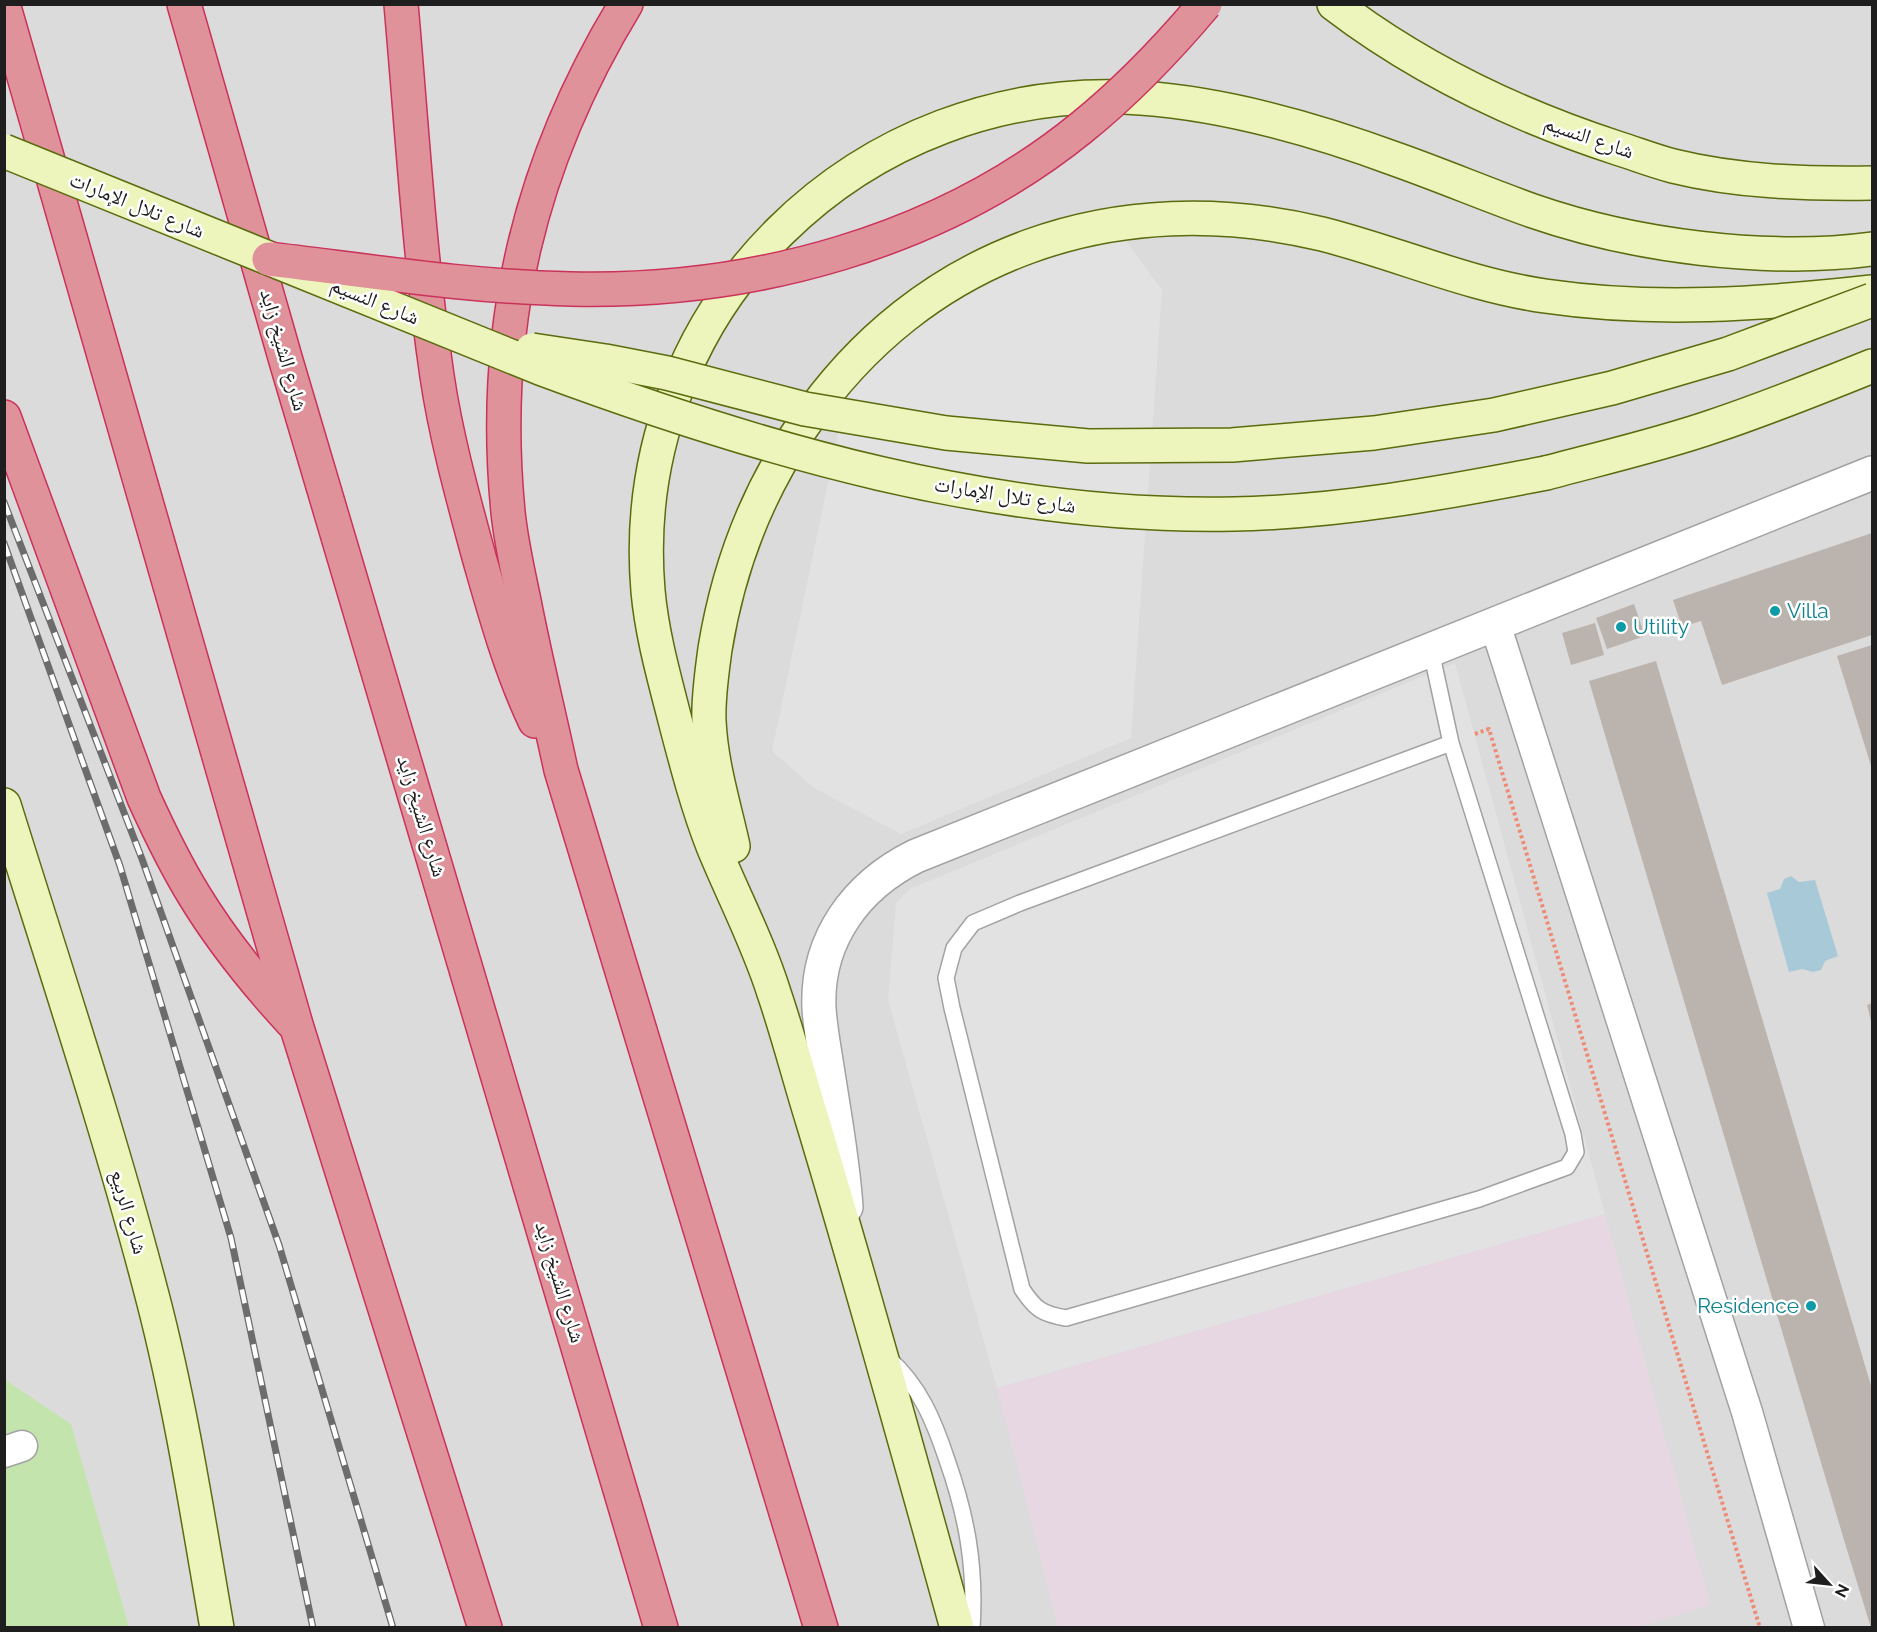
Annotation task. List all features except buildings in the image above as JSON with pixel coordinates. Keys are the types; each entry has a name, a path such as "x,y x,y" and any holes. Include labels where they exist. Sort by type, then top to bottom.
{"highway":[{"name":"شارع الشيخ زايد","path":"184,4 286,362 584,1360 661,1628"},
{"path":"401,4 429,316 437,378 476,547 511,664 525,700 561,770"},
{"path":"626,4 605,38 558,137 539,189 525,242 514,296 507,350 504,460 509,514 530,633 561,770 821,1628"},
{"path":"269,259 497,285 572,289 636,288 699,283 763,273 818,261 875,243 929,220 982,194 1032,163 1080,129 1125,90 1166,49 1205,4"},
{"path":"4,7 297,1028 485,1628"},
{"path":"4,417 144,798 167,848 195,897 226,943 260,987 297,1028"}],"main road":[{"name":"شارع النسيم","path":"1334,4 1396,48 1460,84 1525,114 1593,140 1673,166 1725,176 1779,182 1872,183"},
{"path":"957,1628 848,1238 776,996 742,908 711,842 689,772 653,631 648,588 647,536 656,463 669,412 680,382 697,344 718,308 742,273 800,211 833,185 868,162 904,141 983,112 1024,103 1066,98 1108,96 1150,98 1261,118 1330,137 1398,160 1540,214 1617,234 1696,247 1775,253 1872,249"},
{"name":"شارع تلال الإمارات","path":"4,152 269,259"},
{"path":"742,908 732,843 714,766 709,719 712,671 719,624 730,577 746,531 765,488 789,446 816,406 847,369 881,335 910,311 941,289 974,270 1017,250 1085,229 1136,222 1218,219 1320,234 1483,284 1542,296 1600,303 1659,306 1719,305 1872,292"},
{"name":"شارع النسيم","path":"269,259 482,344"},
{"path":"482,344 616,363 667,373 805,409 946,433 1088,446 1232,446 1374,434 1494,415 1612,388 1728,354 1872,300"},
{"name":"شارع تلال الإمارات","path":"482,344 618,397 698,424 859,468 1023,501 1093,510 1164,514 1306,511 1408,498 1546,473 1713,427 1794,398 1872,366"},
{"name":"شارع الربيع","path":"4,805 128,1207 154,1300 176,1395 217,1628"}],"street":[{"path":"848,1238 842,1160 819,1007 820,983 824,960 844,917 867,889 895,867 916,856 1872,473"},
{"path":"1495,624 1747,1412 1809,1628"}],"lane":[{"path":"1431,651 1451,743 1573,1134 1576,1152 1567,1167 1479,1198 1066,1318 1047,1315 1032,1305 1022,1289 952,1008 946,978 954,948 973,923 1020,903 1451,743"},
{"path":"879,1350 909,1379 921,1396 931,1414 949,1466 969,1537 974,1589 972,1628"}],"path":[{"path":"1451,743 1489,729 1760,1628"}],"shaded area":[{"path":"5,5 1872,5 1872,1627 5,1628"},
{"path":"1123,237 1162,290 1131,738 901,834 814,788 772,751 856,349 983,278"},
{"path":"1455,663 1605,1214 997,1388 888,1000 896,903 910,889"},
{"path":"1605,1214 1710,1605 1634,1628 1058,1627 997,1388"}],"green space":[{"path":"4,1379 71,1424 129,1627 5,1627"}],"water":[{"path":"1791,876 1799,882 1815,880 1838,956 1825,961 1821,970 1813,972 1802,969 1789,972 1767,893 1780,889 1784,879"}],"railway":[{"path":"4,502 142,859 279,1245 393,1628"},
{"path":"4,543 120,866 231,1238 313,1628"}],"place":[{"name":"Villa","path":"1775,611"},
{"name":"Utility","path":"1621,627"},
{"name":"Residence","path":"1811,1306"}]}
